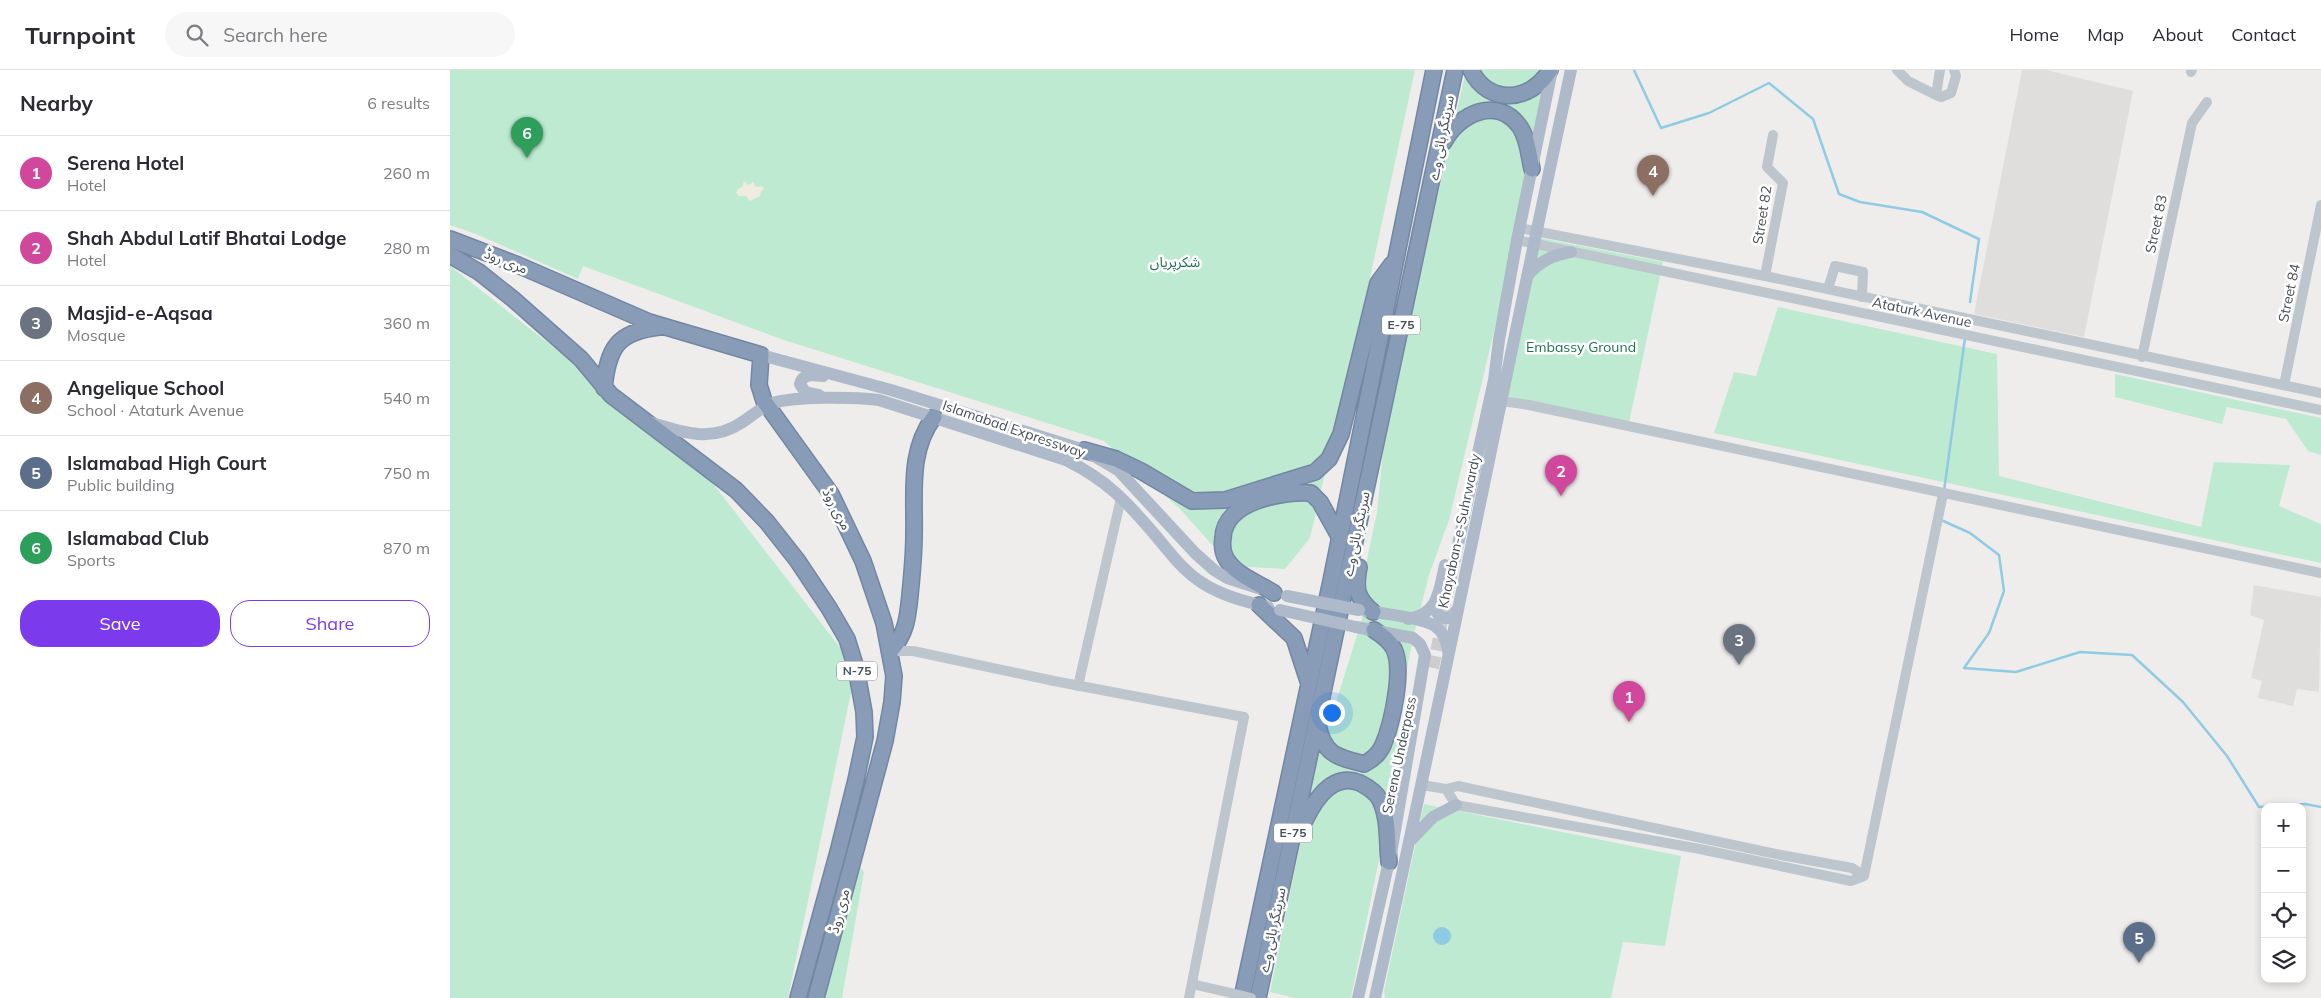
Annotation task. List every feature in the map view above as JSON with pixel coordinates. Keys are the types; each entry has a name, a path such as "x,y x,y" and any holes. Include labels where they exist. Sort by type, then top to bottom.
{"highway":[{"name":"سرینگر ہائی وے","path":"1236,996 1309,685 1434,70"},
{"name":"سرینگر ہائی وے","path":"1258,998 1454,70"},
{"path":"1471,70 1480,85 1499,95 1510,96 1534,88 1546,78 1551,70"},
{"path":"1438,153 1447,136 1462,119 1474,113 1488,111 1501,113 1512,119 1522,131 1532,169"},
{"name":"مری روڈ","path":"450,239 518,265 636,317 761,355 759,385 766,406 821,479 845,522 863,561 884,623 894,676 892,702 885,741 816,998"},
{"name":"مری روڈ","path":"450,255 479,272 544,325 581,359 604,388 736,490 767,522 808,576 847,640 856,668 864,712 864,737 856,780 838,852 798,998"},
{"path":"1084,450 1116,459 1141,471 1192,501 1225,500 1314,472 1329,459 1341,434 1378,283 1396,259"},
{"path":"604,388 607,361 619,341 632,332 662,326"},
{"path":"890,650 903,635 909,611 914,535 915,467 919,445 934,417"},
{"path":"1366,611 1356,587 1375,488 1373,455"},
{"path":"1281,594 1235,570 1226,559 1222,546 1223,532 1229,520 1238,509 1292,492 1311,493 1320,502 1338,536"},
{"path":"1259,605 1294,638 1309,685"},
{"path":"1318,721 1321,739 1328,750 1339,757 1364,764 1372,760 1380,750 1392,709 1399,668 1390,643 1374,630"},
{"path":"1286,862 1315,799 1325,790 1342,781 1353,780 1369,787 1380,799 1385,816 1390,855"},
{"path":"838,852 854,856"}],"main road":[{"path":"1447,595 1494,380 1499,340 1551,70"},
{"name":"Khayaban-e-Suhrwardy","path":"1375,998 1422,785 1571,70"},
{"path":"1527,276 1542,262 1561,253 1571,252"},
{"path":"1408,619 1425,614 1434,604 1438,594 1488,372 1499,340"},
{"name":"Islamabad Expressway","path":"761,355 853,379 1084,450 1118,470 1195,553 1214,570 1242,584 1281,594 1426,622 1437,627 1445,638 1448,656"},
{"path":"849,399 809,393 800,387 800,381 811,375 853,379"},
{"name":"Islamabad Expressway","path":"644,420 680,431 706,435 731,429 766,406 794,400 879,400 1066,460 1093,473 1121,498 1193,576 1215,590 1259,605 1413,638 1420,644 1425,655 1428,670 1390,855"},
{"path":"1434,604 1438,614 1446,618 1449,618 1458,609"},
{"path":"1409,842 1433,818 1456,805"},
{"path":"1358,998 1390,855"},
{"path":"1364,973 1380,976"}],"street":[{"path":"1897,70 1908,81 1940,97 1951,92 1956,76 1954,70"},
{"path":"1936,95 1940,70"},
{"name":"Street 83","path":"2142,357 2192,123 2207,102"},
{"name":"Street 82","path":"1764,276 1783,183 1767,166 1773,135"},
{"name":"Street 84","path":"2284,386 2321,206"},
{"name":"Ataturk Avenue","path":"1519,234 1764,276 2142,357 2321,393"},
{"name":"Ataturk Avenue","path":"1535,237 1571,252 2321,410"},
{"path":"1828,289 1835,266 1863,272 1862,297"},
{"path":"2107,365 2109,350"},
{"path":"1501,401 1529,405 2321,573"},
{"path":"1864,876 1943,494"},
{"path":"1078,686 1121,498"},
{"path":"890,650 913,651 1078,686 1244,717 1192,984 1191,998"},
{"path":"1422,785 1446,789 1458,786 1781,855 1852,868 1864,876"},
{"path":"1446,789 1456,805 1700,849 1850,881 1864,876"},
{"path":"1682,847 1685,834"},
{"path":"1700,849 1702,837"},
{"path":"1192,984 1236,996 1251,998"}],"shaded area":[{"path":"2022,70 2046,70 2133,91 2084,337 1974,314"},
{"path":"2254,585 2321,597 2319,692 2297,689 2293,706 2258,698 2262,681 2251,678 2264,620 2250,615"}],"green space":[{"name":"شکرپریاں","path":"450,70 1415,70 1360,324 1310,538 1285,569 1231,566 1180,509 1104,441 784,340 583,266 578,279 476,234 450,225"},
{"path":"1466,70 1549,70 1498,315 1449,520 1429,575 1413,638 1401,700 1392,795 1351,998 1295,998 1270,992 1322,737 1338,696 1362,619 1362,583 1377,512 1385,432"},
{"name":"Embassy Ground","path":"1540,238 1663,262 1629,423 1505,396"},
{"path":"450,266 690,454 856,668 788,998 450,998"},
{"path":"1778,307 1997,354 1999,476 2201,527 2214,462 2290,465 2279,506 2321,524 2321,563 1714,433 1734,372 1756,376"},
{"path":"2115,374 2321,418 2321,455 2308,451 2286,419 2227,407 2222,424 2115,397"},
{"path":"1424,804 1681,856 1665,946 1623,942 1611,998 1385,998 1384,991"},
{"path":"858,865 864,872 842,998 818,998"}],"sand":[{"path":"744,181 748,185 753,182 756,187 762,186 764,189 761,191 760,196 750,201 746,196 739,196 736,193 742,187"}],"water":[{"path":"1442,927 1448,930 1451,936 1448,942 1442,945 1436,942 1433,936 1436,930"}],"waterway":[{"path":"1634,70 1661,128 1709,113 1769,83 1813,119 1839,194 1860,202 1922,212 1979,239 1970,302"},
{"path":"1944,491 1965,338"},
{"path":"1941,520 1970,533 1999,555 2004,591 1989,633 1964,668 2016,672 2080,652 2132,655 2183,702 2227,756 2259,807 2305,804 2321,807"}],"tunnel":[{"path":"1433,668 1447,595"}],"place":[{"name":"Islamabad Club","path":"527,158"},
{"name":"Angelique School","path":"1653,196"},
{"name":"Shah Abdul Latif Bhatai Lodge","path":"1561,496"},
{"name":"Masjid-e-Aqsaa","path":"1739,665"},
{"name":"Serena Hotel","path":"1629,722"},
{"name":"Islamabad High Court","path":"2139,963"}]}
